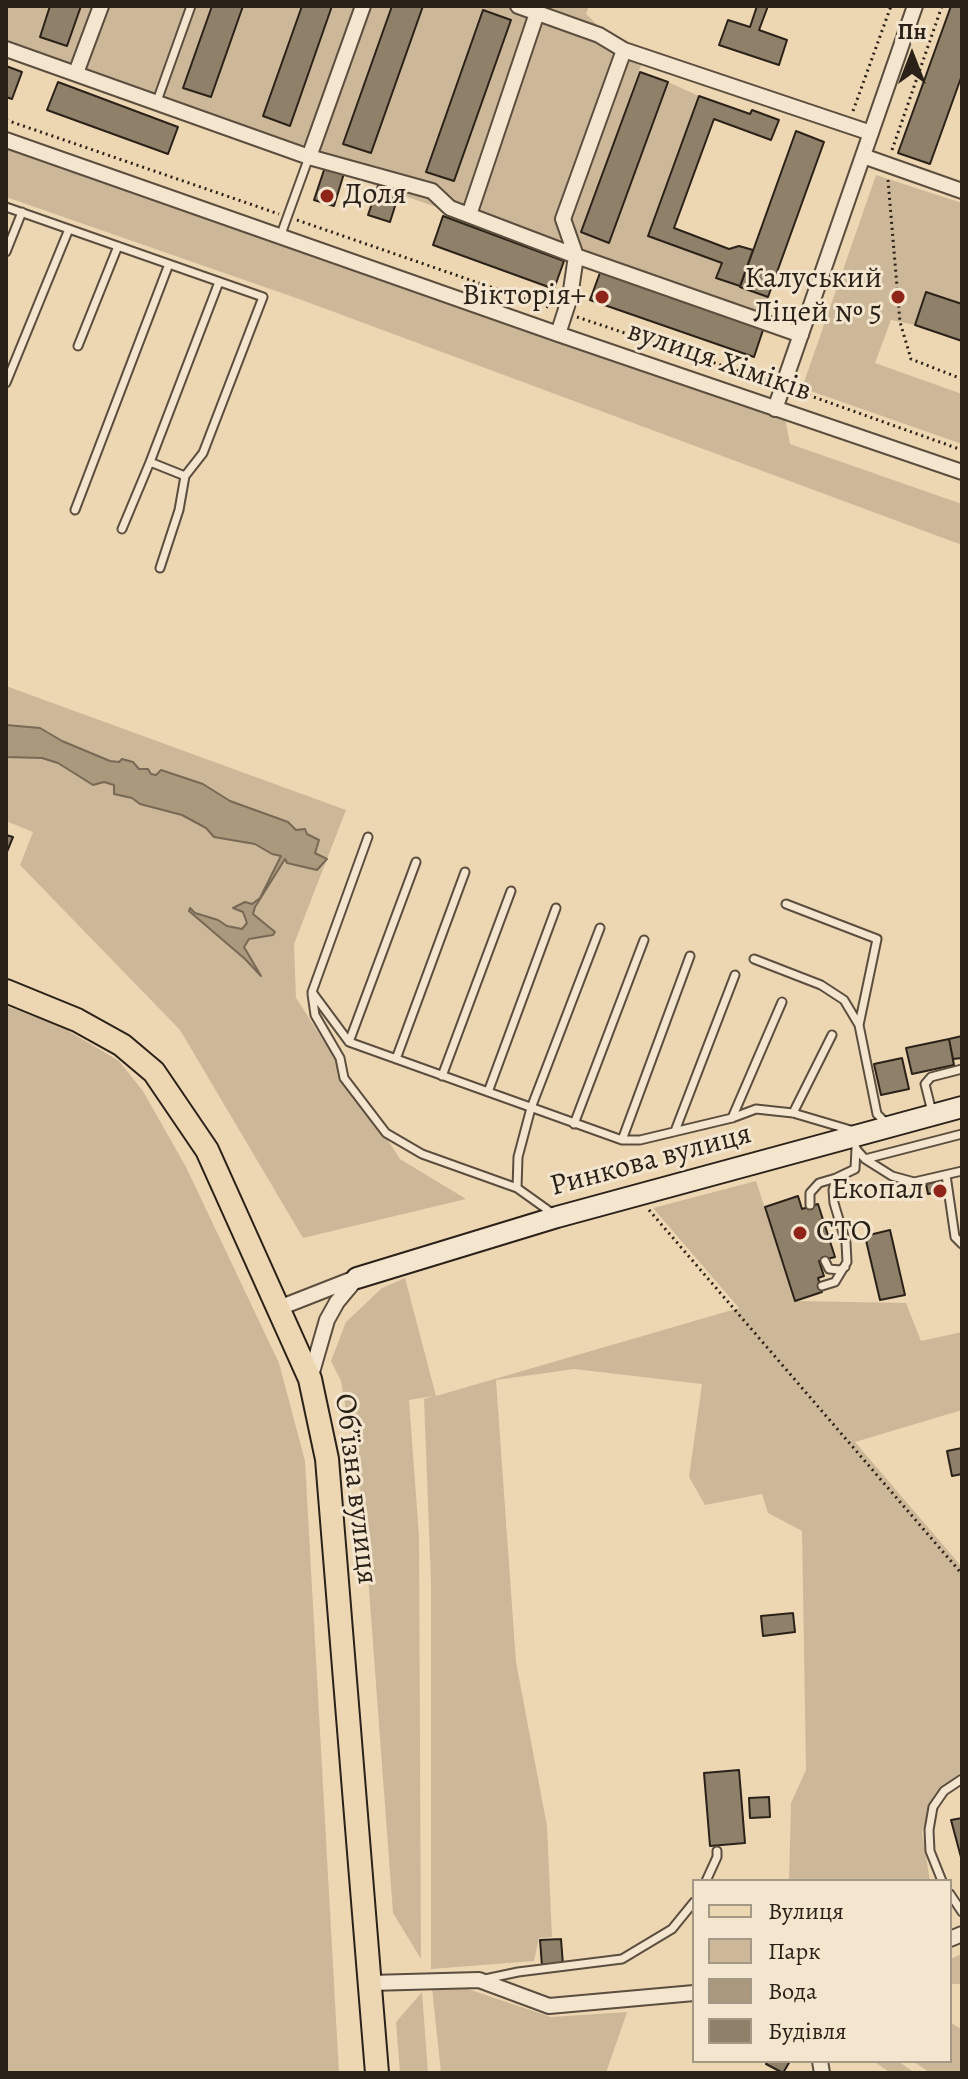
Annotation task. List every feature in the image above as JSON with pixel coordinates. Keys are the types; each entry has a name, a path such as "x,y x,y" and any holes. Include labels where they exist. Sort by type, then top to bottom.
{"main road":[{"name":"Обʼїзна вулиця","path":"6,991 77,1020 122,1045 154,1072 207,1150 310,1379 327,1459 377,2073"},
{"name":"Ринкова вулиця","path":"357,1278 557,1217 855,1140 889,1127 962,1107"}],"street":[{"path":"76,73 101,6"},
{"path":"309,157 363,6"},
{"path":"518,6 599,35 624,50 871,133"},
{"path":"775,409 915,6"},
{"path":"469,215 537,13"},
{"path":"6,49 309,157 432,191 450,208 801,335"},
{"path":"558,334 576,256 563,219 624,50"},
{"name":"вулиця Хіміків","path":"6,140 962,472"},
{"path":"863,156 962,191"},
{"path":"310,1379 327,1320 357,1278"},
{"name":"Ринкова вулиця","path":"279,1308 357,1278"},
{"path":"370,1983 479,1980 549,2006 692,1993"}],"lane":[{"path":"157,101 191,6"},
{"path":"280,237 309,157"},
{"path":"6,207 263,297 203,453 185,476 179,510 160,568"},
{"path":"6,252 22,212"},
{"path":"6,383 69,229"},
{"path":"78,346 118,246"},
{"path":"75,510 169,264"},
{"path":"122,529 219,282"},
{"path":"150,462 185,476"},
{"path":"368,837 312,992 315,1015 336,1048 344,1078 386,1133 422,1154 517,1188 557,1217"},
{"path":"349,1042 416,862"},
{"path":"396,1059 465,872"},
{"path":"442,1076 511,891"},
{"path":"786,904 877,939 859,1025"},
{"path":"488,1092 556,908"},
{"path":"517,1188 518,1157 531,1108 600,928"},
{"path":"574,1124 644,940"},
{"path":"622,1140 690,956"},
{"path":"754,959 821,985 844,1000 859,1025 877,1114 889,1127"},
{"path":"675,1131 735,975"},
{"path":"312,992 349,1042 622,1140 640,1140 732,1118 756,1109 793,1113 855,1140 865,1159 892,1176 914,1182 962,1171"},
{"path":"732,1118 782,1002"},
{"path":"793,1113 832,1035"},
{"path":"932,1116 925,1084 931,1077 962,1069"},
{"path":"865,1159 962,1134"},
{"path":"810,1205 810,1193 819,1183 855,1169 855,1140"},
{"path":"946,1175 955,1237 962,1244"},
{"path":"822,1286 835,1282 847,1262 846,1243 834,1203 836,1178"},
{"path":"825,1261 829,1269 845,1267"},
{"path":"941,1879 930,1851 933,1807 944,1791 962,1779"},
{"path":"707,1879 717,1851"},
{"path":"479,1980 622,1959 672,1929 692,1904"}],"path":[{"path":"847,125 891,6"},
{"path":"942,6 886,165 900,322 911,359 962,379"},
{"path":"6,120 962,450"},
{"path":"636,1195 962,1574"}],"green space":[{"path":"6,6 589,6 586,14 624,50 644,57 581,232 609,242 668,82 699,96 648,236 722,263 717,278 769,296 761,321 6,56"},
{"path":"6,148 785,418 790,444 962,504 962,545 299,299 6,197"},
{"name":"Калуський Ліцей № 5","path":"876,175 962,203 962,304 926,292 915,325 891,320 875,363 962,394 962,444 802,388"},
{"path":"6,686 346,810 294,944 296,998 400,1159 466,1199 303,1238 180,1030 20,865 33,832 6,821"},
{"path":"6,1006 62,1027 119,1061 143,1091 186,1167 279,1363 305,1461 339,2073 6,2073"},
{"path":"756,1181 795,1301 906,1303 921,1341 962,1332 962,1410 855,1442 962,1567 962,1771 933,1799 922,1832 930,1879 789,1879 791,1803 806,1770 802,1531 768,1513 762,1494 705,1505 689,1477 702,1384 574,1369 496,1380 516,1662 547,1826 552,1937 539,1938 534,1961 431,1969 431,1582 424,1399 433,1396 409,1400 419,1536 421,1959 393,1913 363,1509 341,1381 331,1361 346,1322 382,1288 405,1278 436,1396 739,1308 653,1208"},
{"path":"962,1954 962,1984 952,1984 952,1958"},
{"path":"432,1988 465,1988 551,2017 627,2012 606,2073 441,2073"},
{"path":"422,1992 428,2073 400,2073 396,2022"},
{"path":"952,2023 961,2029 962,2073 930,2073 916,2063 952,2063"},
{"path":"876,2063 901,2063 915,2073 891,2073"}],"water":[{"path":"6,725 40,728 110,761 119,762 122,759 133,762 139,769 148,769 151,774 156,775 161,770 203,784 230,801 288,822 296,830 305,829 307,834 319,840 315,853 327,859 317,870 287,863 285,859 255,907 253,914 275,932 249,939 244,947 261,976 189,911 190,908 227,926 242,929 247,923 243,912 233,908 245,902 252,904 260,898 281,856 255,844 214,837 206,828 182,815 114,794 114,785 104,782 93,785 58,763 42,758 6,757"}],"building":[{"path":"50,6 81,6 67,46 40,37"},
{"path":"212,6 243,6 211,97 183,88"},
{"path":"302,6 332,6 290,126 263,116"},
{"path":"392,6 423,6 371,153 343,144"},
{"path":"757,6 768,6 759,30 787,40 779,65 719,45 728,20 750,27"},
{"path":"951,6 962,6 962,75 930,164 898,153"},
{"path":"483,10 511,20 454,181 426,172"},
{"path":"6,66 22,72 12,99 6,97"},
{"path":"640,72 668,82 609,243 581,232"},
{"path":"58,82 178,127 168,154 47,110"},
{"path":"699,96 750,114 752,110 779,120 771,140 714,119 674,228 729,249 739,246 753,250 740,286 716,278 722,263 648,236"},
{"path":"796,131 824,142 768,297 740,287"},
{"path":"326,164 345,170 334,206 314,200"},
{"path":"381,177 402,184 390,222 368,215"},
{"path":"443,216 564,261 554,289 433,245"},
{"path":"601,270 764,327 754,357 590,300"},
{"path":"926,292 962,304 962,341 915,325"},
{"path":"6,835 13,837 6,854"},
{"path":"962,1036 962,1058 953,1059 949,1039"},
{"path":"949,1039 954,1065 912,1074 906,1048"},
{"path":"902,1058 909,1089 881,1095 874,1064"},
{"path":"938,1181 940,1192 928,1194 926,1184"},
{"name":"СТО","path":"798,1196 802,1209 818,1204 835,1257 819,1261 824,1276 818,1278 822,1292 795,1301 765,1207"},
{"path":"890,1230 905,1295 880,1300 865,1236"},
{"path":"962,1448 962,1474 952,1476 947,1451"},
{"path":"793,1613 795,1632 763,1636 761,1616"},
{"path":"739,1770 745,1843 710,1846 704,1773"},
{"path":"769,1797 770,1817 750,1818 749,1798"},
{"path":"962,1818 962,1861 951,1820"},
{"path":"561,1939 563,1965 542,1966 540,1940"},
{"path":"767,2063 789,2063 783,2073"}],"place":[{"name":"Доля","path":"327,196"},
{"name":"Вікторія+","path":"602,297"},
{"name":"Калуський Ліцей № 5","path":"898,297"},
{"name":"Екопал","path":"940,1191"},
{"name":"СТО","path":"800,1233"}]}
